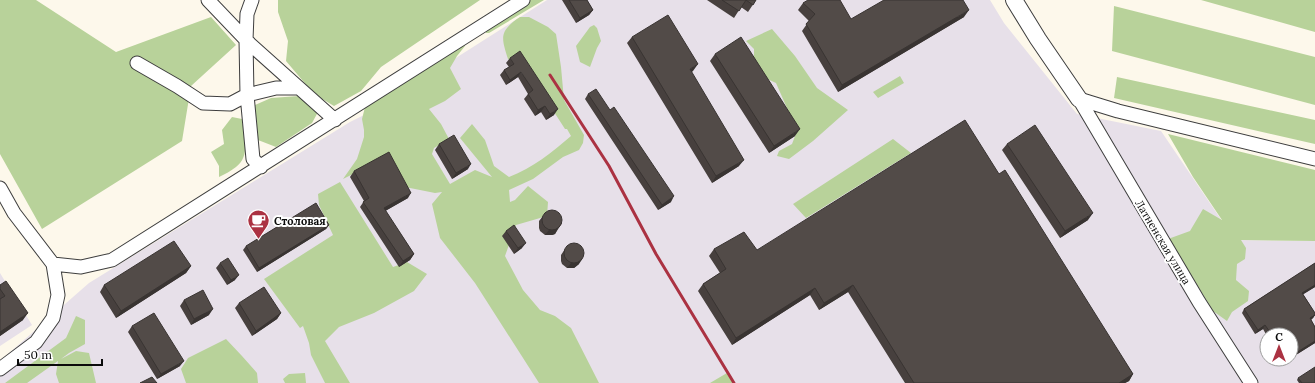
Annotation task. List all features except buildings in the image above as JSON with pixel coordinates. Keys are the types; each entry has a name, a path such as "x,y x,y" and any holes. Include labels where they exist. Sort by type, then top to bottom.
{"street":[{"path":"208,0 246,40 335,120"},
{"path":"252,0 247,14 247,95 253,159 260,167"},
{"path":"53,264 81,267 112,260 523,0"},
{"name":"Латненская улица","path":"1014,0 1038,39 1079,99 1199,302 1251,383"},
{"path":"137,63 203,103 230,104 247,95 276,88 299,88"},
{"path":"1079,99 1118,111 1315,159"},
{"path":"0,188 14,213 53,264 58,295 53,318 36,342 0,369"}],"shaded area":[{"path":"547,0 990,0 1004,23 1077,114 1161,131 1235,240 1315,241 1315,383 0,383 0,361 89,283 350,122 374,110"},
{"path":"0,273 32,325 0,346"}],"green space":[{"path":"0,0 36,0 116,52 211,17 236,45 191,86 182,141 42,229 0,154"},
{"path":"278,0 480,0 381,67 361,91 334,106 314,94 286,61 288,41 278,12"},
{"path":"527,0 544,0 489,33 486,33 486,27"},
{"path":"1201,0 1315,0 1315,32"},
{"path":"1114,6 1315,57 1315,105 1112,51"},
{"path":"520,17 529,17 548,27 556,34 564,100 584,135 583,143 579,150 563,157 533,179 509,190 510,202 515,200 528,186 548,202 547,216 516,225 505,256 523,290 540,310 555,316 571,328 599,383 539,383 475,283 440,238 432,204 442,192 435,193 405,187 385,158 343,179 357,159 364,137 362,119 365,107 463,39 465,46 450,68 461,89 445,101 429,109 441,124 449,139 434,148 432,154 450,184 475,170 492,177 460,138 472,124 485,140 494,166 509,177 534,164 571,136 527,70 508,59 503,40 505,31 508,26"},
{"path":"594,25 597,28 601,41 590,67 580,62 576,46 590,27"},
{"path":"772,29 795,56 817,88 848,110 813,141 789,159 777,156 779,151 792,144 797,131 776,83 763,77 751,67 754,57 754,49 746,41"},
{"path":"900,76 904,83 878,98 873,92"},
{"path":"1117,77 1315,120 1315,144 1114,98"},
{"path":"299,96 318,112 312,123 276,147 258,140 254,123 255,105 271,98"},
{"path":"232,117 242,119 245,138 244,157 236,167 219,177 219,166 211,152 224,144 222,130"},
{"path":"1168,134 1315,170 1315,241 1241,240 1246,248 1245,259 1237,264 1236,280 1249,291 1248,301 1232,312 1227,321 1213,311 1190,273 1176,255 1168,239 1190,231 1203,209 1222,220 1193,177"},
{"path":"893,139 911,153 806,218 793,204"},
{"path":"340,182 393,267 407,262 427,274 414,291 374,313 339,327 325,341 350,383 325,383 311,355 309,343 303,326 300,328 264,279 333,235 319,205 318,194"},
{"path":"76,316 85,320 85,344 61,359 76,351 89,353 96,383 59,383 56,374 58,361 27,383 5,383 66,338"},
{"path":"226,339 257,373 258,383 186,383 181,369 188,358"},
{"path":"305,373 306,383 285,383 283,379 289,374"},
{"path":"727,373 734,383 710,383"}],"railway":[{"path":"550,75 609,166 656,254 734,383"}],"place":[{"name":"Столовая","path":"259,240"}]}
